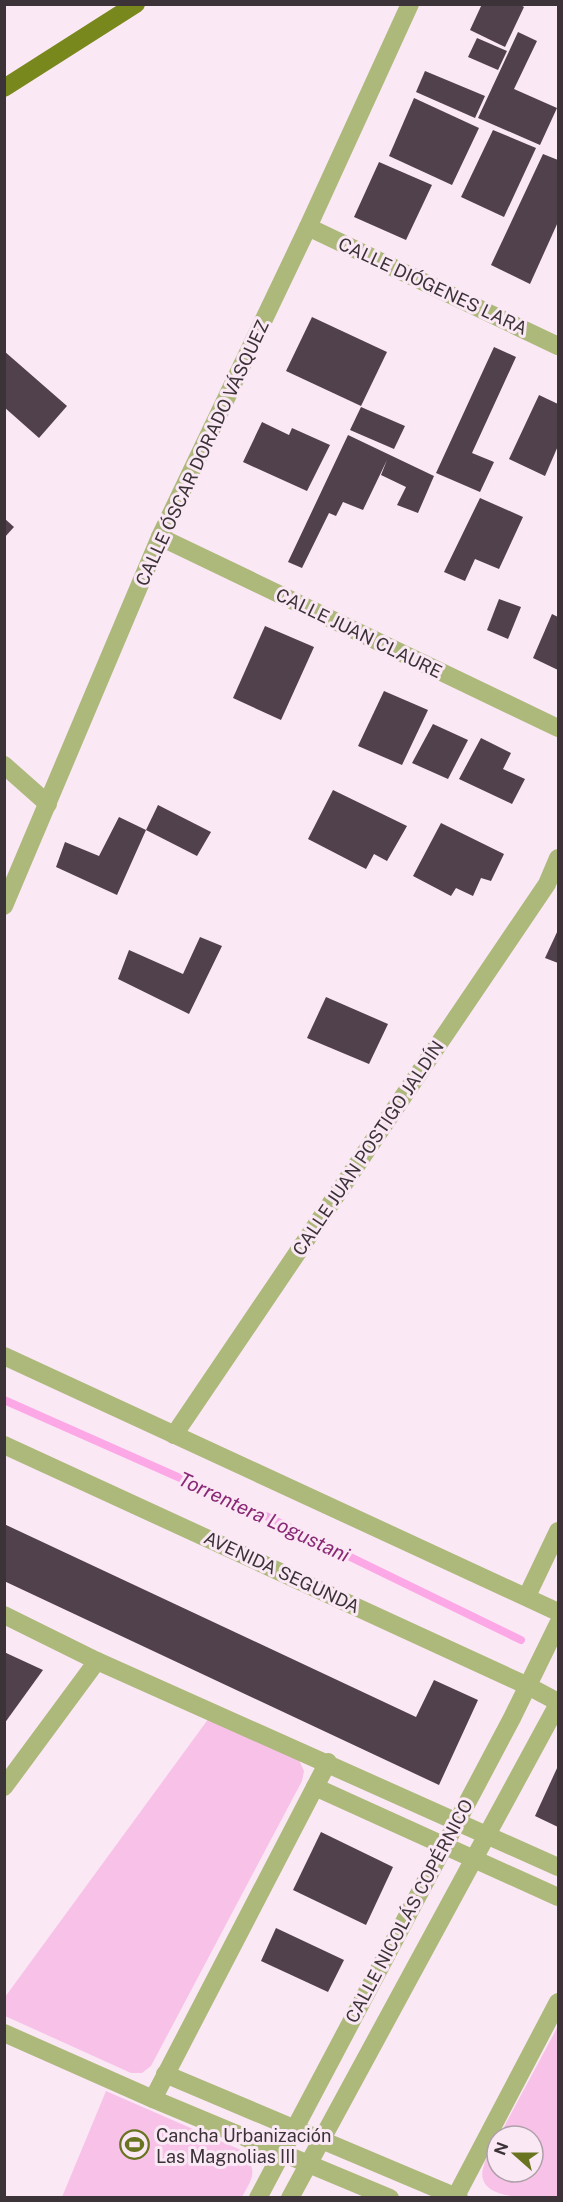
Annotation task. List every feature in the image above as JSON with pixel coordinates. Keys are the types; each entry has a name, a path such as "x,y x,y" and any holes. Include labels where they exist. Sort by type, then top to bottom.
{"main road":[{"path":"4,88 136,4"}],"street":[{"name":"CALLE ÓSCAR DORADO VÁSQUEZ","path":"4,906 160,537 308,227 410,4"},
{"name":"CALLE DIÓGENES LARA","path":"308,227 558,346"},
{"name":"CALLE JUAN CLAURE","path":"160,537 558,728"},
{"path":"4,765 48,804"},
{"name":"CALLE JUAN POSTIGO JALDÍN","path":"174,1435 547,884 558,858"},
{"path":"4,1356 558,1612"},
{"name":"AVENIDA SEGUNDA","path":"4,1445 528,1686 558,1703"},
{"path":"527,1596 558,1531"},
{"path":"4,1616 97,1661 328,1762 558,1867"},
{"name":"CALLE NICOLÁS COPÉRNICO","path":"258,2198 528,1686 558,1624"},
{"path":"4,1787 97,1661"},
{"name":"CALLE NICOLÁS COPÉRNICO","path":"290,2198 558,1703"},
{"path":"153,2099 328,1762"},
{"path":"315,1787 558,1897"},
{"path":"165,2074 456,2197 558,2002"},
{"path":"4,2033 153,2099 390,2198"}],"shaded area":[{"path":"209,1718 299,1760 304,1771 302,1781 151,2066 142,2073 131,2073 5,2016 5,1997"},
{"path":"558,2026 558,2197 534,2198 507,2195 495,2192 487,2186 486,2184 545,2184 545,2124 505,2124"},
{"path":"106,2091 241,2150 252,2168 249,2184 242,2197 62,2197"},
{"path":"485,2162 485,2182 482,2177"}],"building":[{"path":"482,4 519,4 524,7 505,47 470,30"},
{"path":"518,32 537,41 514,89 557,108 540,145 478,118"},
{"path":"477,38 507,51 498,70 468,57"},
{"path":"425,71 485,96 475,118 416,92"},
{"path":"414,98 479,128 452,185 389,156"},
{"path":"493,130 536,148 504,217 461,197"},
{"path":"543,154 558,160 558,222 530,284 491,265"},
{"path":"379,162 432,185 406,240 354,217"},
{"path":"312,317 387,352 361,406 286,371"},
{"path":"494,347 516,357 472,453 494,462 480,492 436,473"},
{"path":"4,351 67,406 39,438 4,407"},
{"path":"539,395 558,404 558,446 545,476 509,459"},
{"path":"361,407 405,426 394,449 350,430"},
{"path":"262,422 289,435 292,428 330,445 307,491 243,462"},
{"path":"348,435 434,476 418,513 397,505 406,487 381,475 387,460 363,510 343,502 336,516 329,513 302,568 288,562"},
{"path":"480,498 523,517 499,569 475,559 465,581 444,572"},
{"path":"4,518 14,527 4,538"},
{"path":"499,599 521,607 508,639 487,630"},
{"path":"552,614 558,617 558,670 533,658"},
{"path":"265,626 314,647 281,720 233,698"},
{"path":"384,691 428,710 402,765 358,746"},
{"path":"433,724 468,740 448,779 412,763"},
{"path":"481,738 511,753 503,769 525,779 512,804 459,779"},
{"path":"333,790 407,826 387,861 374,854 366,869 308,839"},
{"path":"158,805 211,832 197,856 146,830"},
{"path":"119,817 146,830 117,895 56,867 65,842 99,856"},
{"path":"441,823 504,854 491,881 481,878 473,896 456,888 451,896 413,876"},
{"path":"558,930 558,963 545,958"},
{"path":"200,937 222,946 189,1014 118,979 129,950 183,974"},
{"path":"326,997 388,1024 369,1064 307,1038"},
{"path":"4,1524 416,1717 434,1680 478,1700 439,1785 4,1581"},
{"path":"4,1652 43,1670 4,1724"},
{"path":"558,1766 558,1827 535,1816"},
{"path":"321,1832 393,1867 366,1925 293,1890"},
{"path":"276,1928 344,1960 328,1992 261,1961"}],"waterway":[{"name":"Torrentera Logustani","path":"4,1400 268,1517 521,1640"}],"place":[{"name":"Cancha Urbanización Las Magnolias III","path":"135,2145"}]}
